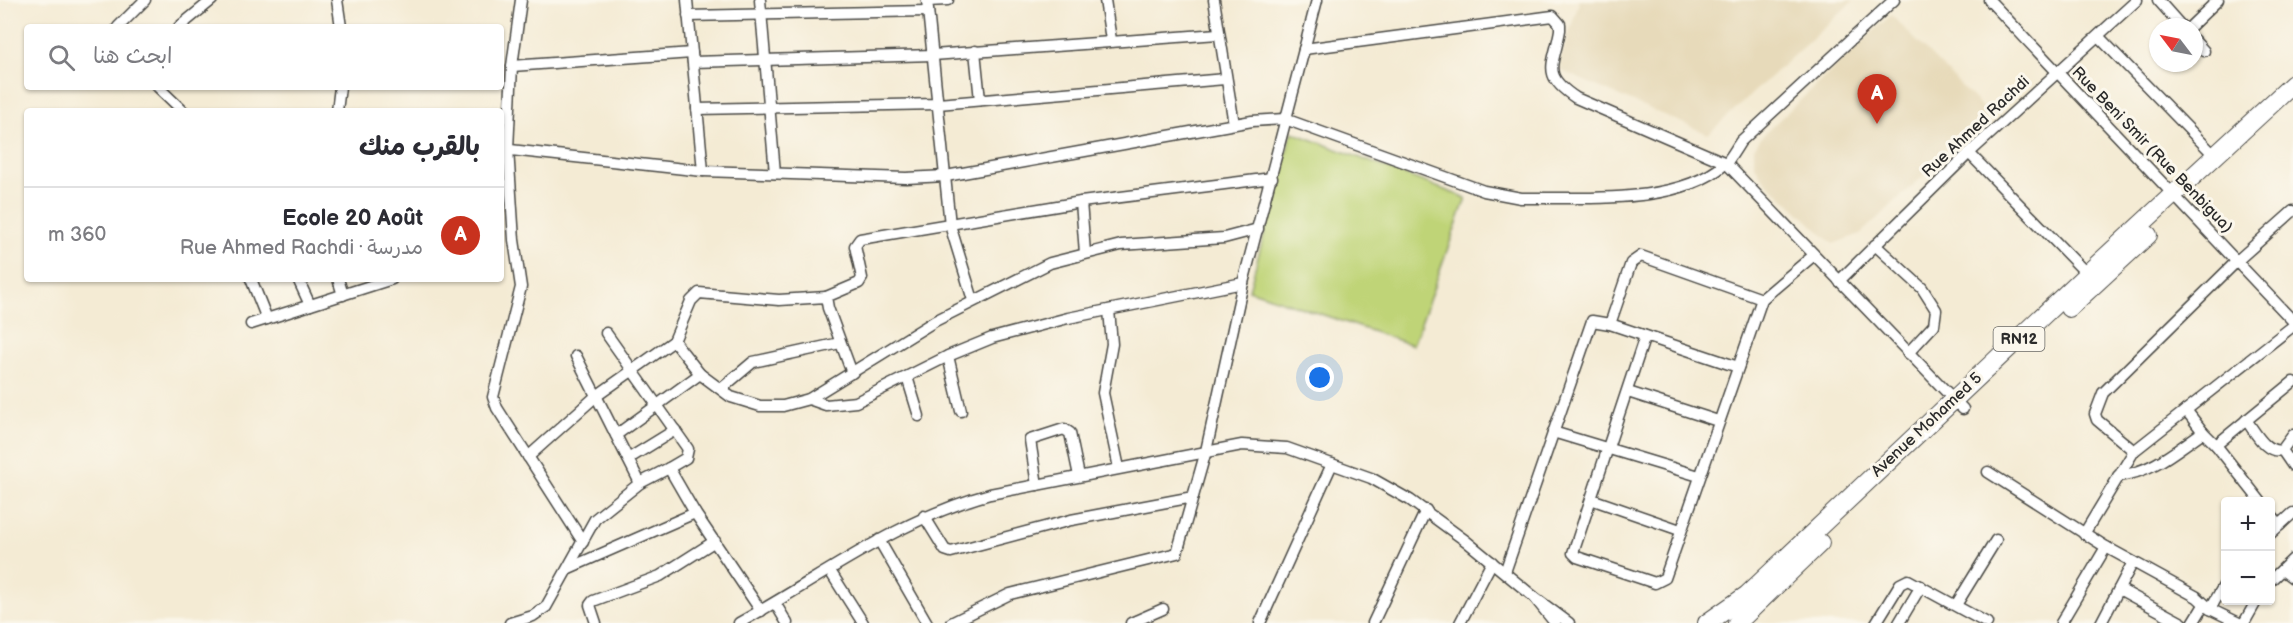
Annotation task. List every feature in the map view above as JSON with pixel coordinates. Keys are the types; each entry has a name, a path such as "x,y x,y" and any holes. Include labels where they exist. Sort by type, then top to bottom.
{"main road":[{"name":"Avenue Mohamed 5","path":"1751,600 2178,200 2215,156 2293,84"},
{"name":"Avenue Mohamed 5","path":"1958,405 2087,274 2178,200 2293,100"},
{"name":"RN12","path":"1707,623 1751,600"},
{"name":"RN12","path":"1737,623 1751,600"}],"street":[{"path":"121,24 145,0"},
{"path":"183,24 212,0"},
{"path":"337,0 341,24"},
{"path":"521,0 512,66 505,149 521,287 493,397 497,408 583,542"},
{"path":"687,0 703,171"},
{"path":"760,0 775,172"},
{"path":"688,16 928,4 948,0"},
{"path":"1106,0 1111,40"},
{"path":"1214,0 1234,124"},
{"path":"951,623 1010,594 1177,553 1206,451 1243,283 1317,0"},
{"path":"505,149 703,171 906,178 946,176 1234,124 1285,120 1484,191 1521,198 1602,197 1662,191 1700,179 1726,163 1741,141 1894,0"},
{"name":"Rue Beni Smir (Rue Benbigua)","path":"1989,0 2055,72 2238,260 2293,321"},
{"name":"Rue Ahmed Rachdi","path":"1839,281 1969,153 2055,72 2099,37 2137,0"},
{"path":"2158,0 2173,18"},
{"path":"2199,18 2218,0"},
{"path":"928,4 950,225 973,300"},
{"path":"1304,49 1552,16 1560,24 1551,68 1551,75 1558,86 1576,98 1726,163 1958,405"},
{"path":"512,66 693,58 765,61 933,55 1111,40 1218,34"},
{"path":"2099,37 2215,156"},
{"path":"975,51 980,100"},
{"path":"697,110 938,104 1225,79"},
{"path":"161,90 180,108"},
{"path":"337,108 340,90"},
{"path":"1969,153 2087,274"},
{"path":"528,457 595,397 674,341 691,301 699,292 778,300 826,297 859,284 862,278 855,246 860,239 1081,202 1272,178"},
{"path":"1081,202 1085,253"},
{"path":"2134,450 2097,420 2095,414 2103,393 2238,260 2293,211"},
{"path":"674,341 700,374 731,397 760,406 783,406 809,399 973,300 1050,263 1121,245 1224,238 1258,229"},
{"path":"504,243 514,240"},
{"path":"1875,245 1922,288 1936,310 1934,325 1908,353"},
{"path":"1646,336 1574,553 1577,557 1655,583 1665,578 1762,299 1814,255"},
{"path":"1610,324 1632,263 1641,256 1762,299"},
{"path":"253,282 267,319"},
{"path":"299,282 310,305"},
{"path":"339,282 343,295"},
{"path":"251,324 383,282"},
{"path":"809,399 826,405 856,402 948,356 992,338 1109,310 1243,283"},
{"path":"826,297 852,373"},
{"path":"1109,310 1112,344 1103,393 1119,468"},
{"path":"1505,572 1592,321 1610,324 1738,367"},
{"path":"2084,534 2134,450 2293,326"},
{"path":"510,623 543,618 583,542 602,512 640,483 686,458 688,449 606,333"},
{"path":"721,389 753,362 840,343"},
{"path":"576,356 640,483"},
{"path":"948,356 961,411"},
{"path":"616,435 700,374"},
{"path":"907,377 919,416"},
{"path":"2216,445 2293,382"},
{"path":"1628,392 1718,421"},
{"path":"2186,410 2258,497"},
{"path":"2246,420 2265,446 2272,450 2282,450"},
{"path":"628,459 675,429"},
{"path":"1037,485 1030,440 1064,429 1070,433 1079,476"},
{"path":"1553,432 1699,476"},
{"path":"2118,476 2138,474 2159,464 2204,432"},
{"path":"2282,450 2293,435"},
{"path":"741,623 830,572 879,540 924,516 963,501 1242,445 1287,448 1371,478 1426,510 1505,572 1557,621 1569,623"},
{"path":"2282,450 2293,466"},
{"path":"1260,623 1332,464"},
{"path":"669,468 695,513 761,610"},
{"path":"1988,472 2084,534 2198,597 2207,607 2238,622 2253,605"},
{"path":"924,516 945,550 951,552 1094,515 1193,497"},
{"path":"1591,500 1680,530"},
{"path":"1373,623 1426,510"},
{"path":"569,568 695,513"},
{"path":"2275,530 2293,513"},
{"path":"2275,518 2280,525"},
{"path":"879,540 927,623"},
{"path":"1956,606 1996,540"},
{"path":"596,623 590,605 593,601 660,576 715,541"},
{"path":"2061,623 2106,547"},
{"path":"2275,577 2293,559"},
{"path":"1460,623 1492,562"},
{"path":"2101,623 2133,562"},
{"path":"2282,570 2293,578"},
{"path":"830,572 863,623"},
{"path":"1876,623 1900,584 1908,580 1987,623"},
{"path":"1899,623 1921,586"},
{"path":"2119,589 2182,623"},
{"path":"2193,623 2221,589"},
{"path":"775,603 787,623"},
{"path":"1131,623 1163,609"}],"shaded area":[{"path":"1580,0 1854,0 1708,134 1557,69"},
{"path":"1891,15 1990,115 1860,234 1833,244 1762,178 1754,163 1754,148 1764,134"}],"green space":[{"path":"1292,132 1466,198 1413,345 1249,290"}],"place":[{"name":"Ecole 20 Août","path":"1877,124"}]}
